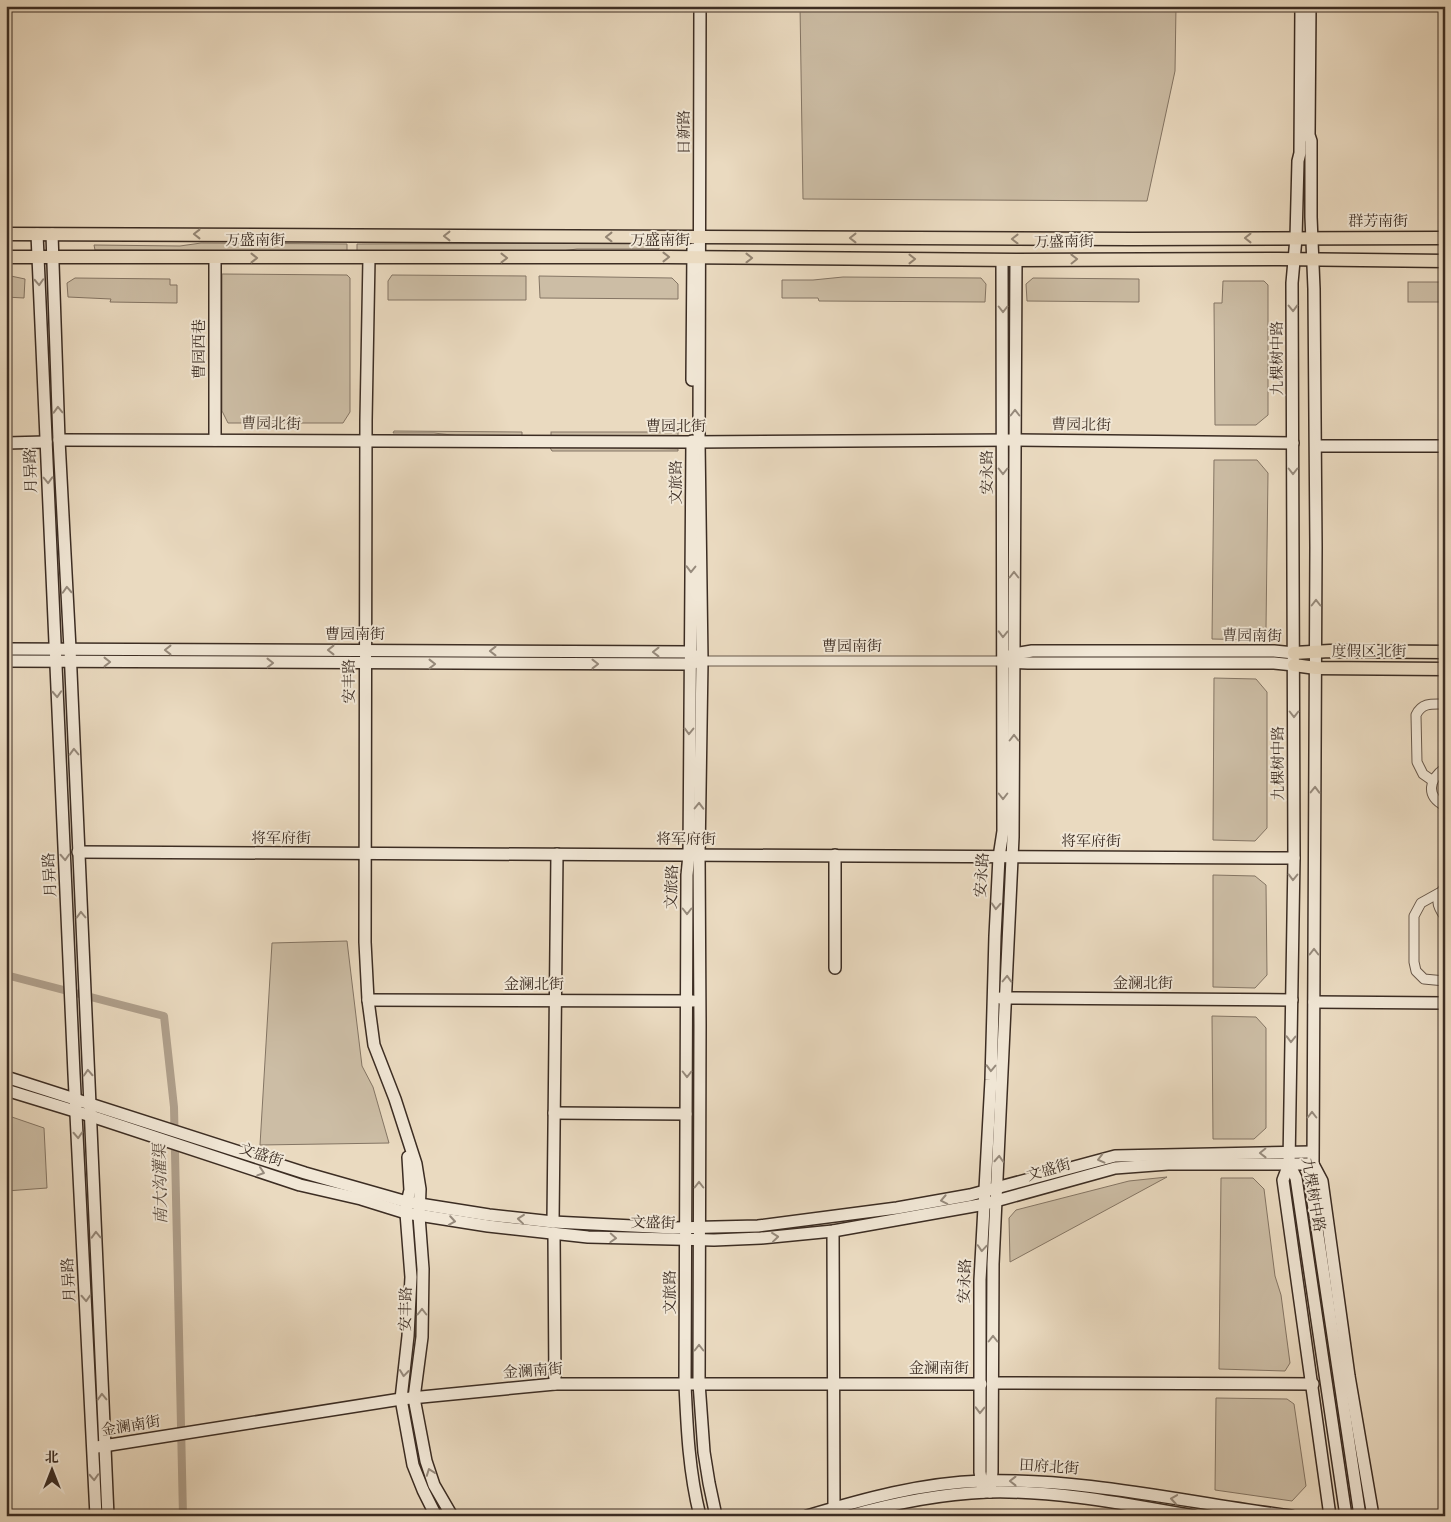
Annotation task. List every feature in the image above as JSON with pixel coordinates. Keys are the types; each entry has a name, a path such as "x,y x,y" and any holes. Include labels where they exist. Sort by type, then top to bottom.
{"main road":[{"name":"日新路","path":"694,6 697,237"},
{"name":"日新路","path":"696,258 700,6"},
{"name":"九棵树中路","path":"1301,6 1300,152 1292,283 1294,858 1290,1158 1296,1178 1346,1516"},
{"name":"九棵树中路","path":"1310,6 1309,135 1311,141 1316,446 1314,1002 1310,1182 1360,1516"},
{"name":"万盛南街","path":"6,234 1112,239 1312,237"},
{"name":"月异路","path":"37,234 75,1099 99,1447 108,1516"},
{"name":"月异路","path":"52,234 59,440 91,1116 99,1447 96,1516"},
{"name":"群芳南街","path":"1312,237 1445,238"},
{"name":"万盛南街","path":"6,257 1313,260"},
{"name":"曹园西巷","path":"215,257 215,440"},
{"name":"安丰路","path":"368,258 365,650 365,942 368,1000 374,1045 395,1099 416,1164 420,1189 422,1337 414,1398 423,1449 430,1473 440,1496 452,1516"},
{"name":"文旅路","path":"696,258 696,442 702,661 694,855 687,875 685,1384 688,1449 693,1486 700,1516"},
{"name":"安永路","path":"986,1487 992,1472 994,1383 993,1264 1013,837 1010,659 1002,440 1002,260"},
{"name":"安永路","path":"986,1487 981,1384 980,1280 1010,659 1015,440 1016,260"},
{"path":"1313,260 1445,261"},
{"name":"曹园北街","path":"59,440 696,442 1015,440 1293,443"},
{"path":"6,443 46,442"},
{"name":"文旅路","path":"696,442 690,658 694,855 700,1001 699,1383 704,1452 716,1516"},
{"path":"1316,446 1445,446"},
{"name":"曹园南街","path":"6,649 55,655 70,662 365,663 690,658"},
{"name":"曹园南街","path":"6,661 55,655 70,650 365,650 690,658 702,661"},
{"name":"度假区北街","path":"1294,659 1316,652 1445,652"},
{"name":"曹园南街","path":"1010,659 1274,663 1294,659"},
{"name":"度假区北街","path":"1294,659 1316,668 1445,669"},
{"name":"将军府街","path":"78,852 1294,858"},
{"path":"553,1222 557,854"},
{"path":"835,855 835,968"},
{"name":"金澜北街","path":"993,998 1292,1000"},
{"name":"金澜北街","path":"368,1000 700,1001"},
{"path":"1314,1002 1445,1002"},
{"name":"文盛街","path":"6,1077 306,1173 406,1208"},
{"name":"文盛街","path":"6,1090 300,1185 406,1208 554,1234 635,1239 699,1240 760,1238 833,1231 985,1204 1115,1168 1290,1158"},
{"name":"安丰路","path":"395,1099 407,1143 410,1190 406,1208 411,1278 408,1336 401,1399 413,1465 436,1516"},
{"path":"554,1113 686,1114"},
{"name":"文盛街","path":"419,1210 553,1222 687,1227 758,1226 897,1208 985,1191 1115,1156 1312,1158"},
{"path":"1290,1158 1283,1180 1330,1516"},
{"path":"1312,1158 1322,1181 1349,1376 1373,1516"},
{"path":"833,1231 834,1508"},
{"path":"554,1234 555,1384"},
{"path":"994,1383 1313,1384"},
{"name":"金澜南街","path":"99,1447 401,1399 555,1384 981,1384"},
{"name":"田府北街","path":"849,1516 911,1500 1033,1481 1074,1484 1291,1516"},
{"name":"田府北街","path":"807,1516 884,1494 916,1488 986,1487 1073,1497 1194,1516"}],"street":[{"name":"曹园南街","path":"702,661 1010,659"},
{"path":"1433,781 1423,774 1417,762 1416,714 1418,710 1428,704 1445,704"},
{"path":"1445,768 1438,773 1433,781 1432,790 1437,802 1445,806"},
{"path":"1442,890 1437,900 1438,906 1445,917"},
{"path":"1442,890 1421,903 1414,916 1414,962 1416,971 1424,979 1445,981"}],"shaded area":[{"path":"800,6 1176,6 1175,71 1147,201 803,199"},
{"path":"201,243 347,244 347,251 95,250 94,245 180,246"},
{"path":"659,243 659,249 577,249 554,252 357,251 357,244"},
{"path":"222,274 347,275 350,278 350,412 343,423 228,423 222,411"},
{"path":"6,275 25,279 24,298 6,297"},
{"path":"392,275 526,276 526,300 388,300 388,281"},
{"path":"539,276 672,278 678,284 678,299 540,298"},
{"path":"843,277 981,278 986,284 985,302 819,301 818,298 782,298 782,280 813,280"},
{"path":"75,278 170,279 170,285 177,285 177,303 110,302 111,299 68,297 67,283"},
{"path":"1033,278 1139,279 1139,302 1027,301 1026,284"},
{"path":"1223,281 1264,281 1268,285 1268,415 1256,425 1215,425 1214,303 1222,303"},
{"path":"1408,282 1445,282 1445,302 1408,302"},
{"path":"394,431 522,432 522,436 460,436 434,433 393,433"},
{"path":"551,432 678,432 678,436 551,436"},
{"path":"549,446 678,449 678,451 552,451"},
{"path":"1214,460 1257,460 1268,473 1266,628 1258,640 1212,639"},
{"path":"1214,678 1256,679 1267,692 1267,828 1255,841 1213,840"},
{"path":"1213,875 1255,876 1266,885 1267,975 1255,988 1213,987"},
{"path":"347,941 362,1066 373,1087 389,1143 260,1145 272,943"},
{"path":"1212,1016 1256,1017 1266,1028 1266,1128 1254,1139 1213,1139"},
{"path":"6,1115 44,1128 47,1188 6,1191"},
{"path":"1167,1177 1010,1262 1009,1218 1016,1210 1129,1181"},
{"path":"1221,1178 1253,1178 1264,1189 1275,1276 1281,1295 1290,1363 1285,1371 1219,1369"},
{"path":"1216,1398 1287,1399 1294,1404 1306,1486 1292,1501 1215,1490"}],"waterway":[{"name":"南大沟灌渠","path":"6,975 164,1016 174,1107 183,1516"}]}
